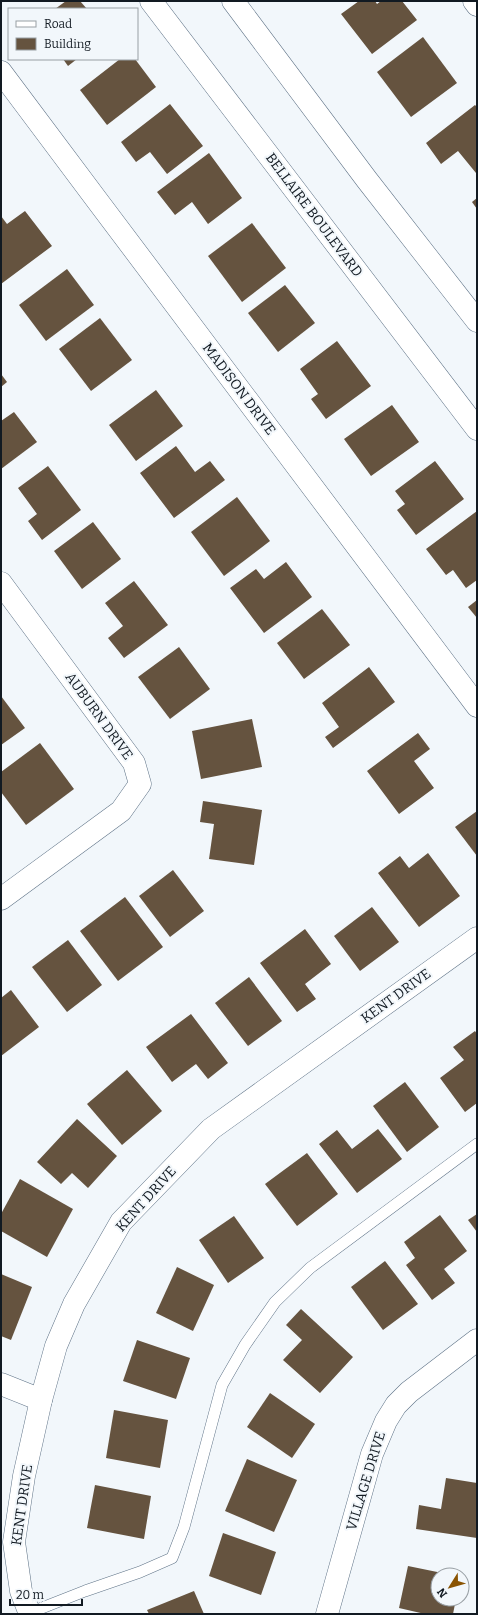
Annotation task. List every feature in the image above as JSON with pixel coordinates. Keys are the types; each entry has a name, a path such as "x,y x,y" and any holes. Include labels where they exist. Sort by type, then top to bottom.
{"street":[{"name":"BELLAIRE BOULEVARD","path":"151,1 477,429"},
{"path":"233,1 367,180 477,322"},
{"path":"474,1 477,5"},
{"name":"MADISON DRIVE","path":"1,72 146,267 354,539 477,706"},
{"name":"AUBURN DRIVE","path":"1,583 134,763 140,784 121,811 1,899"},
{"name":"KENT DRIVE","path":"29,1614 21,1591 14,1542 24,1476 41,1400 56,1346 74,1304 121,1222 211,1129 477,938"},
{"name":"VILLAGE DRIVE","path":"327,1614 372,1454 378,1436 386,1421 396,1405 409,1392 477,1340"},
{"path":"1,1384 41,1400"}],"lane":[{"path":"29,1614 85,1591 140,1572 172,1558 184,1527 222,1385 244,1345 275,1302 310,1268 477,1144"}],"building":[{"path":"66,1 80,1 86,8 56,8"},
{"path":"359,1 375,1 377,4 381,1 402,1 417,20 372,54 341,14"},
{"path":"423,37 457,83 411,117 377,72"},
{"path":"64,60 76,60 68,66"},
{"path":"119,60 136,60 156,87 107,125 80,90"},
{"path":"170,104 203,146 167,174 150,152 136,162 121,142"},
{"path":"475,105 477,107 477,172 476,173 458,151 441,164 426,143"},
{"path":"209,153 242,198 208,224 192,202 175,215 157,192"},
{"path":"477,198 477,209 472,202"},
{"path":"25,211 52,246 1,284 1,216 7,224"},
{"path":"252,223 286,268 242,302 208,256"},
{"path":"67,269 94,305 46,341 19,305"},
{"path":"285,285 315,323 278,352 248,313"},
{"path":"100,318 132,360 91,391 59,349"},
{"path":"337,341 371,386 326,419 311,399 318,394 300,369"},
{"path":"1,374 7,382 1,387"},
{"path":"156,390 183,426 136,461 109,425"},
{"path":"392,405 419,442 371,476 344,439"},
{"path":"14,412 37,442 1,469 1,421"},
{"path":"176,446 195,472 210,461 225,480 174,518 140,473"},
{"path":"435,461 464,499 416,535 397,510 405,504 395,491"},
{"path":"48,466 81,510 42,540 28,521 37,514 18,488"},
{"path":"237,497 270,541 224,576 191,532"},
{"path":"477,511 477,580 466,588 453,570 446,575 426,549"},
{"path":"93,522 121,559 82,589 54,551"},
{"path":"286,562 312,597 264,633 230,588 256,569 264,579"},
{"path":"134,581 168,625 124,658 108,638 123,626 105,603"},
{"path":"477,600 477,618 468,607"},
{"path":"322,609 350,645 304,679 277,643"},
{"path":"179,647 210,689 170,719 138,677"},
{"path":"369,667 395,702 333,748 325,737 339,727 322,703"},
{"path":"1,696 25,728 1,745"},
{"path":"252,719 262,767 201,779 192,731"},
{"path":"418,733 430,749 414,761 434,788 399,814 367,771"},
{"path":"40,743 74,789 26,825 1,792 1,772"},
{"path":"203,801 262,810 254,865 209,859 214,824 200,822"},
{"path":"477,811 477,856 455,827"},
{"path":"428,853 460,896 419,927 378,873 400,856 409,868"},
{"path":"173,870 204,911 170,937 139,896"},
{"path":"125,897 163,947 118,981 80,931"},
{"path":"372,907 399,942 360,971 334,936"},
{"path":"305,929 331,964 305,984 316,999 297,1012 260,963"},
{"path":"68,940 102,985 67,1012 32,967"},
{"path":"249,977 282,1021 248,1046 215,1003"},
{"path":"11,990 39,1027 1,1056 1,998"},
{"path":"191,1014 228,1063 208,1079 196,1064 172,1082 146,1047"},
{"path":"475,1031 477,1034 477,1103 465,1112 440,1078 464,1060 453,1047"},
{"path":"127,1070 162,1111 122,1145 87,1104"},
{"path":"405,1082 439,1127 407,1152 373,1106"},
{"path":"77,1119 117,1156 88,1188 72,1173 61,1184 37,1162"},
{"path":"378,1129 402,1159 357,1193 319,1144 337,1130 352,1149"},
{"path":"307,1153 338,1194 297,1226 265,1184"},
{"path":"20,1179 73,1209 47,1257 1,1231 1,1214"},
{"path":"477,1214 477,1232 468,1220"},
{"path":"440,1215 467,1251 444,1269 455,1283 432,1300 406,1265 415,1258 404,1242"},
{"path":"234,1216 264,1258 228,1283 199,1240"},
{"path":"385,1261 418,1304 383,1330 351,1287"},
{"path":"177,1267 214,1285 193,1331 156,1313"},
{"path":"1,1274 32,1287 11,1340 1,1336"},
{"path":"301,1309 353,1357 320,1393 283,1360 302,1340 286,1325"},
{"path":"137,1340 190,1358 176,1399 123,1381"},
{"path":"270,1393 315,1424 292,1458 247,1427"},
{"path":"114,1410 168,1420 160,1468 106,1458"},
{"path":"247,1459 297,1480 274,1532 225,1511"},
{"path":"446,1478 477,1483 477,1538 416,1529 419,1505 441,1509"},
{"path":"95,1485 151,1496 144,1539 87,1528"},
{"path":"223,1533 276,1552 261,1595 209,1576"},
{"path":"408,1566 430,1571 430,1607 454,1607 453,1614 425,1614 399,1608"},
{"path":"194,1591 204,1614 149,1614 147,1610"}]}
